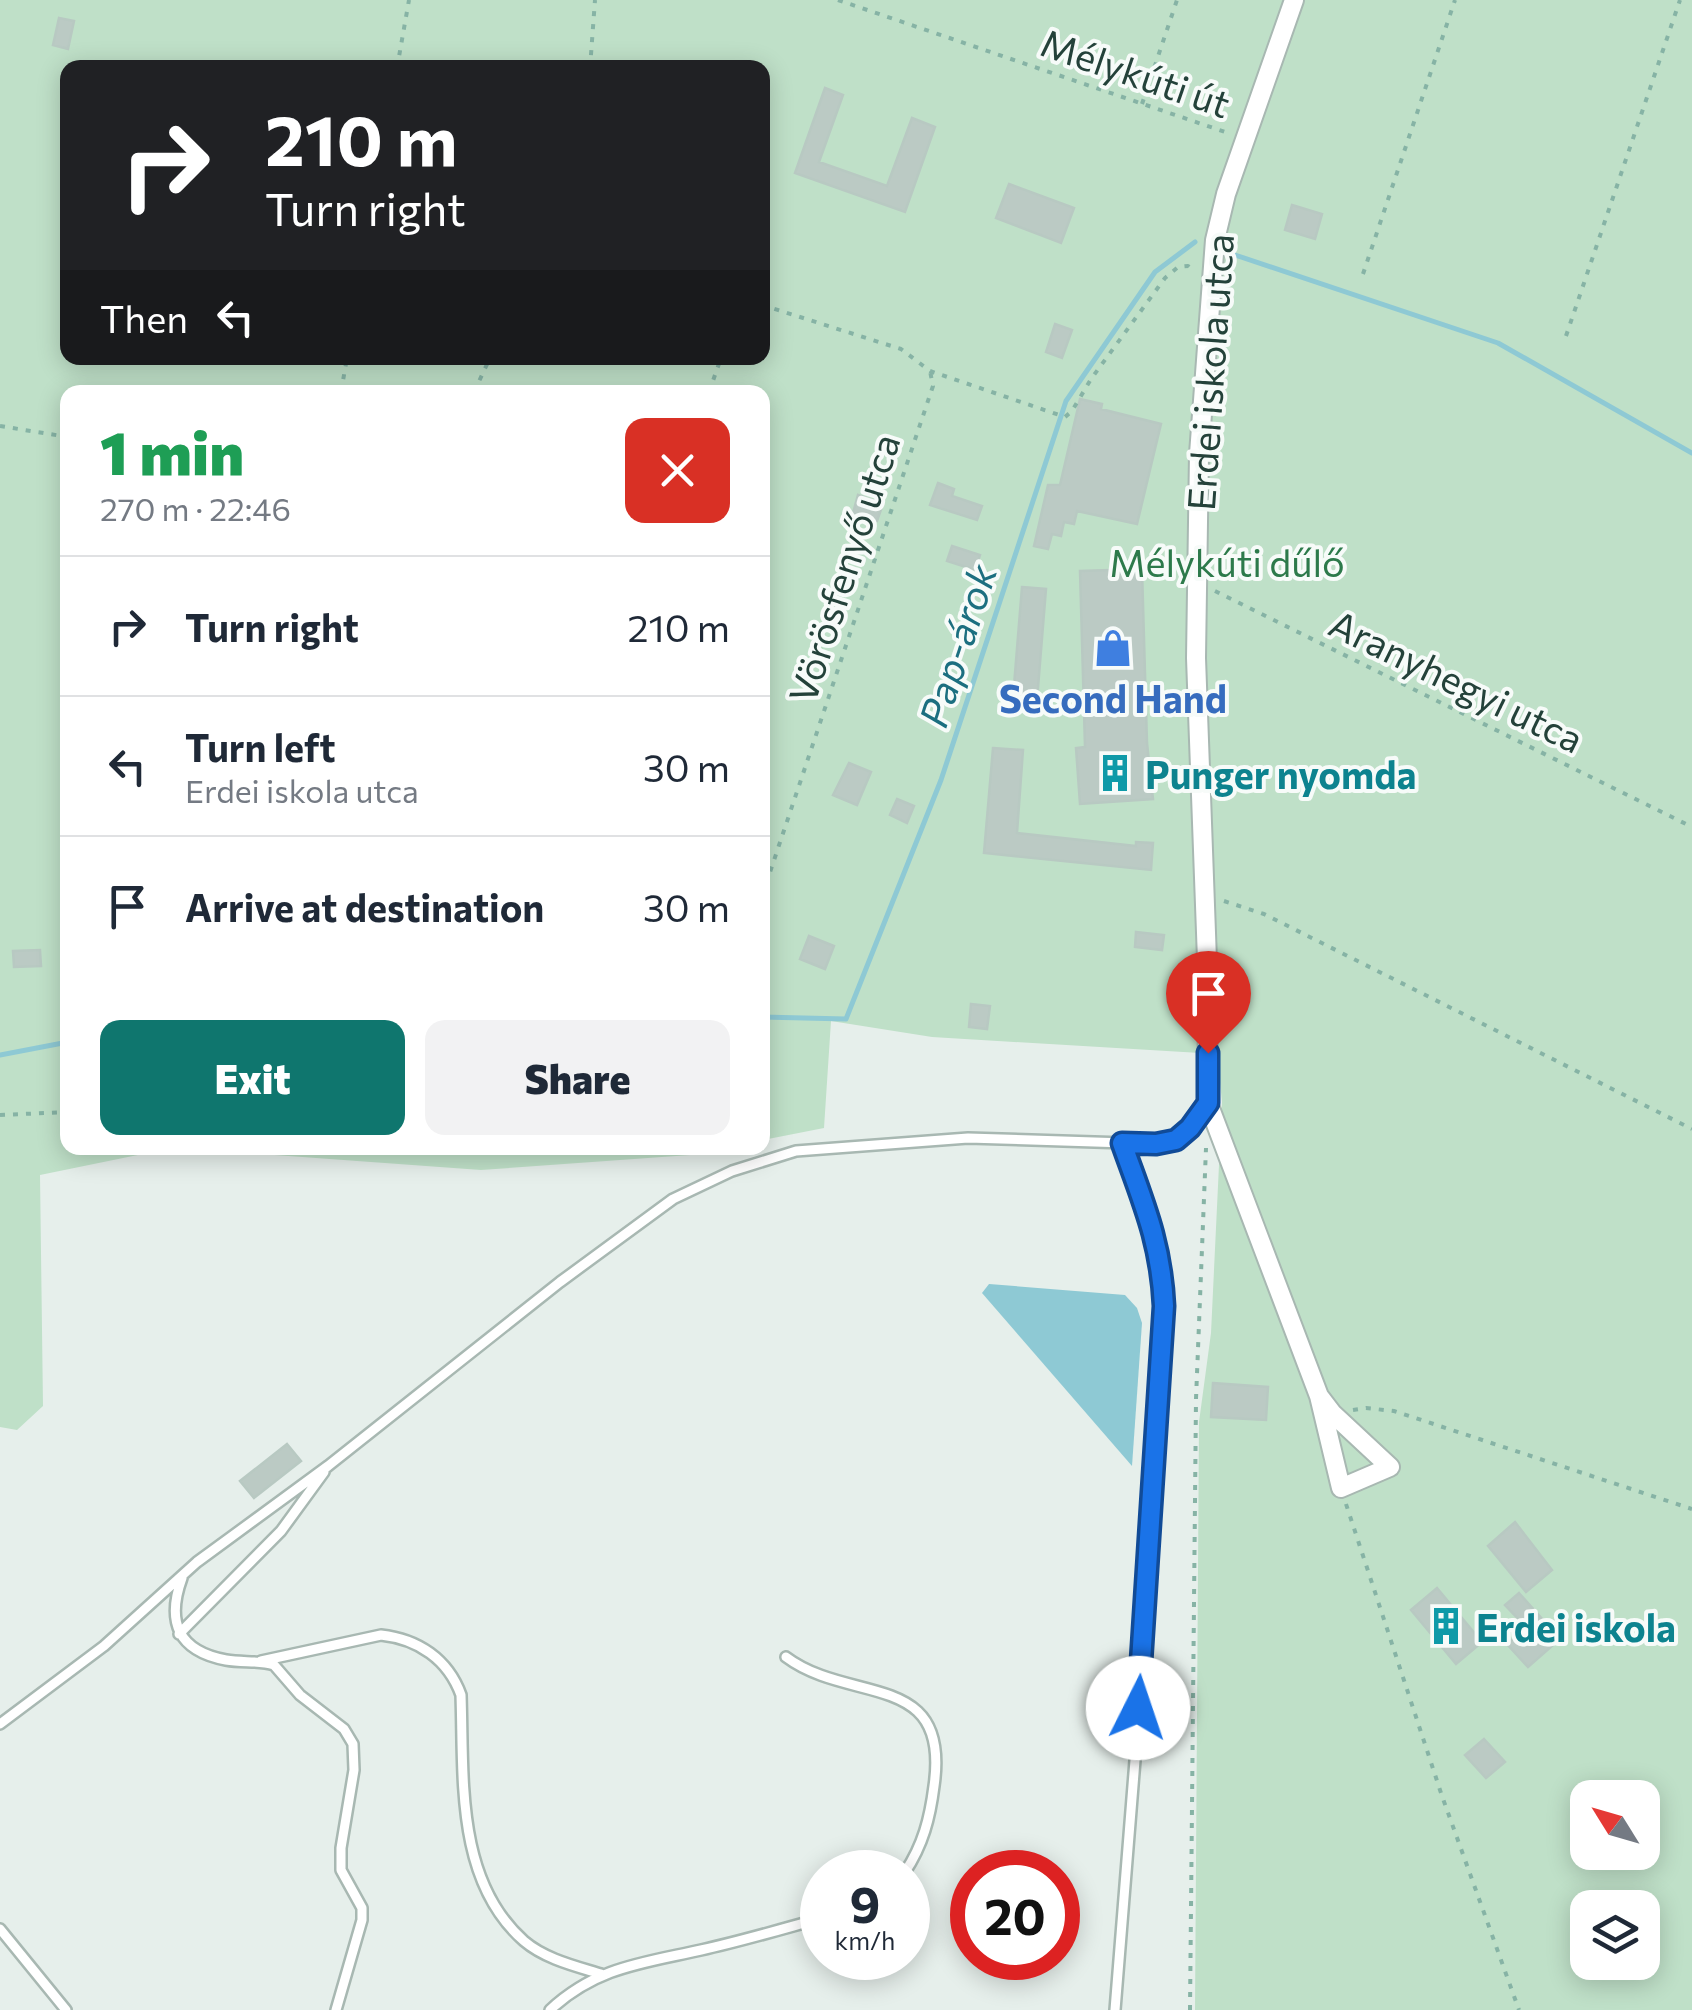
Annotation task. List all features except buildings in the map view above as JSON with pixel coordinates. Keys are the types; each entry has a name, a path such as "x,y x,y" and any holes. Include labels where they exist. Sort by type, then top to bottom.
{"street":[{"name":"Erdei iskola utca","path":"1294,0 1245,139 1215,240 1199,454 1196,658 1208,1103 1320,1396 1341,1488 1390,1466 1332,1414 1320,1396"}],"lane":[{"path":"0,1724 104,1646 197,1562 328,1466 673,1198 732,1171 796,1151 968,1138 1156,1144 1176,1140 1208,1103"},
{"path":"1114,2010 1136,1748 1164,1306 1158,1242 1122,1143"},
{"path":"180,1634 288,1523 328,1466"},
{"path":"183,1576 173,1616 180,1634 208,1655 261,1661 381,1634 420,1646 441,1661 454,1674 461,1695 468,1832 478,1870 496,1910 526,1943 556,1959 601,1974"},
{"path":"786,1657 802,1669 906,1701 922,1713 933,1736 936,1770 930,1818 919,1850"},
{"path":"261,1661 274,1665 300,1695 330,1715 353,1744 354,1770 341,1870 362,1908 362,1920 336,2010"},
{"path":"550,2010 601,1974 800,1924"},
{"path":"0,1928 66,2010"}],"path":[{"path":"398,60 409,0"},
{"path":"591,60 595,0"},
{"name":"Mélykúti út","path":"838,0 1245,139"},
{"path":"1142,104 1177,0"},
{"path":"1363,274 1455,0"},
{"path":"1566,336 1680,0"},
{"path":"770,308 902,349 930,370 1065,417 1166,278 1178,266 1188,266 1194,272 1192,283"},
{"name":"Vörösfenyő utca","path":"770,872 932,386 930,370"},
{"path":"0,426 60,436"},
{"name":"Aranyhegyi utca","path":"1197,582 1692,827"},
{"path":"1205,895 1264,914 1692,1129"},
{"path":"0,1115 60,1112"},
{"path":"1190,2010 1196,1399 1206,1142"},
{"path":"1332,1414 1366,1408 1394,1411 1692,1508"},
{"path":"1341,1488 1442,1796 1519,2010"}],"green space":[{"name":"Mélykúti dűlő","path":"0,0 1692,0 1692,2010 1195,2010 1199,1422 1211,1333 1222,1102 1217,1054 932,1037 831,1021 824,1128 770,1139 770,385 60,385 60,1155 138,1155 40,1175 43,1406 17,1430 0,1427"},
{"path":"274,1155 690,1155 481,1170"}],"water":[{"path":"989,1284 1125,1295 1137,1308 1142,1323 1132,1466 982,1293"}],"waterway":[{"name":"Pap-árok","path":"770,1017 846,1019 941,780 1066,401 1155,272 1195,242"},
{"name":"Pap-árok","path":"1232,254 1498,343 1692,453"},
{"name":"Pap-árok","path":"0,1055 60,1044"}],"place":[{"name":"Second Hand","path":"1113,648"},
{"name":"Punger nyomda","path":"1115,773"},
{"name":"Erdei iskola","path":"1446,1626"}],"route":[{"path":"1138,1708 1164,1306 1158,1242 1122,1143 1176,1140 1190,1128 1208,1103 1208,1053"}]}
